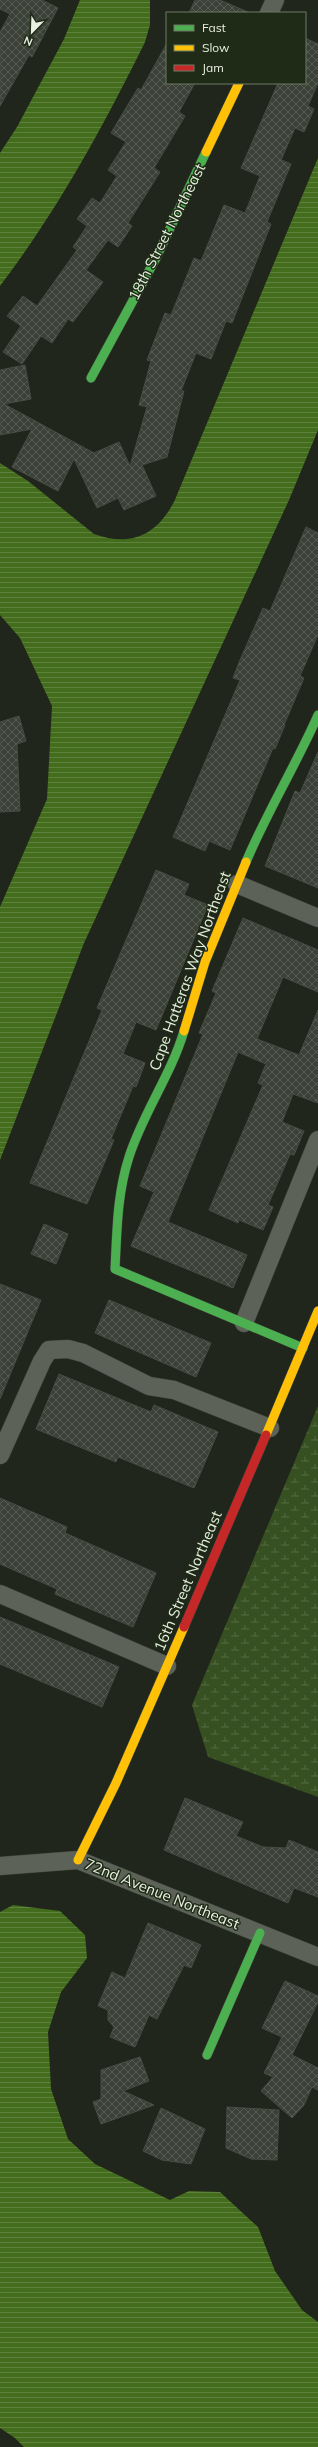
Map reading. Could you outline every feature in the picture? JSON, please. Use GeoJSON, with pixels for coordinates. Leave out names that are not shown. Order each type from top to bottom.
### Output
{"type":"FeatureCollection","features":[{"type":"Feature","properties":{"kind":"street"},"geometry":{"type":"LineString","coordinates":[[269,12],[275,0]]}},
{"type":"Feature","properties":{"kind":"street","name":"18th Street Northeast"},"geometry":{"type":"LineString","coordinates":[[91,378],[156,258],[239,84]]}},
{"type":"Feature","properties":{"kind":"street","name":"Cape Hatteras Way Northeast"},"geometry":{"type":"LineString","coordinates":[[244,1323],[115,1268],[119,1191],[129,1156],[141,1126],[178,1053],[205,962],[264,819],[308,738],[318,714]]}},
{"type":"Feature","properties":{"kind":"street"},"geometry":{"type":"LineString","coordinates":[[237,884],[318,918]]}},
{"type":"Feature","properties":{"kind":"street"},"geometry":{"type":"LineString","coordinates":[[303,1348],[244,1323],[318,1140]]}},
{"type":"Feature","properties":{"kind":"street","name":"16th Street Northeast"},"geometry":{"type":"LineString","coordinates":[[78,1860],[98,1823],[167,1666],[270,1428],[318,1311]]}},
{"type":"Feature","properties":{"kind":"street"},"geometry":{"type":"LineString","coordinates":[[0,1455],[42,1361],[49,1350],[68,1349],[83,1353],[150,1386],[174,1390],[270,1428]]}},
{"type":"Feature","properties":{"kind":"street"},"geometry":{"type":"LineString","coordinates":[[0,1594],[167,1666]]}},
{"type":"Feature","properties":{"kind":"street","name":"72nd Avenue Northeast"},"geometry":{"type":"LineString","coordinates":[[0,1866],[78,1860],[318,1957]]}},
{"type":"Feature","properties":{"kind":"street"},"geometry":{"type":"LineString","coordinates":[[207,2055],[260,1934]]}},
{"type":"Feature","properties":{"kind":"green space"},"geometry":{"type":"Polygon","coordinates":[[[318,1406],[318,1797],[208,1757],[192,1705],[318,1406]]]}},
{"type":"Feature","properties":{"kind":"shaded area"},"geometry":{"type":"Polygon","coordinates":[[[80,0],[150,0],[150,25],[145,42],[96,137],[42,227],[0,286],[0,153],[17,127],[64,39],[80,0]]]}},
{"type":"Feature","properties":{"kind":"shaded area"},"geometry":{"type":"Polygon","coordinates":[[[318,158],[318,430],[289,500],[84,943],[0,1160],[0,907],[47,799],[52,706],[20,638],[0,615],[0,463],[28,481],[94,534],[107,538],[130,539],[141,536],[159,523],[167,514],[174,502],[318,158]]]}},
{"type":"Feature","properties":{"kind":"shaded area"},"geometry":{"type":"Polygon","coordinates":[[[13,1905],[60,1911],[85,1935],[87,1958],[61,1992],[48,2032],[51,2089],[68,2139],[95,2164],[170,2200],[189,2191],[220,2192],[258,2227],[275,2271],[302,2310],[318,2322],[318,2447],[24,2447],[15,2438],[0,2428],[0,1912],[13,1905]]]}},
{"type":"Feature","properties":{"kind":"building"},"geometry":{"type":"Polygon","coordinates":[[[0,0],[42,0],[58,8],[32,57],[29,55],[0,106],[0,32],[10,14],[0,9],[0,0]]]}},
{"type":"Feature","properties":{"kind":"building"},"geometry":{"type":"Polygon","coordinates":[[[195,0],[220,0],[248,12],[189,12],[195,0]]]}},
{"type":"Feature","properties":{"kind":"building"},"geometry":{"type":"Polygon","coordinates":[[[306,38],[318,44],[318,83],[308,106],[314,109],[304,132],[295,128],[281,160],[291,164],[267,222],[271,224],[232,323],[226,321],[211,359],[196,353],[181,391],[184,391],[167,457],[142,465],[156,496],[124,510],[118,498],[97,508],[74,459],[58,491],[12,467],[32,429],[0,435],[0,370],[25,365],[31,399],[4,404],[94,453],[119,442],[130,466],[147,407],[139,405],[151,361],[147,360],[165,313],[171,315],[194,258],[201,261],[224,205],[245,213],[260,176],[241,168],[278,84],[306,84],[306,38]]]}},
{"type":"Feature","properties":{"kind":"building"},"geometry":{"type":"Polygon","coordinates":[[[166,45],[166,84],[194,84],[179,112],[185,116],[154,168],[160,172],[128,223],[132,226],[118,247],[108,240],[86,270],[103,282],[73,322],[68,319],[52,343],[41,336],[22,364],[3,352],[21,326],[7,316],[23,296],[37,306],[77,250],[73,247],[87,226],[77,219],[92,198],[100,203],[117,176],[108,170],[126,142],[111,133],[138,88],[141,90],[166,45]]]}},
{"type":"Feature","properties":{"kind":"building"},"geometry":{"type":"Polygon","coordinates":[[[306,527],[318,533],[318,635],[300,676],[304,678],[285,725],[275,749],[273,748],[230,850],[209,841],[205,851],[173,837],[240,680],[233,678],[240,660],[263,608],[270,611],[306,527]]]}},
{"type":"Feature","properties":{"kind":"building"},"geometry":{"type":"Polygon","coordinates":[[[19,716],[26,741],[17,744],[20,811],[0,812],[0,722],[19,716]]]}},
{"type":"Feature","properties":{"kind":"building"},"geometry":{"type":"Polygon","coordinates":[[[318,752],[318,888],[265,866],[295,791],[300,793],[318,752]]]}},
{"type":"Feature","properties":{"kind":"building"},"geometry":{"type":"Polygon","coordinates":[[[156,870],[189,884],[184,895],[208,905],[156,1030],[136,1022],[123,1054],[145,1063],[136,1087],[133,1086],[111,1139],[114,1140],[87,1204],[30,1183],[102,1010],[97,1008],[156,870]]]}},
{"type":"Feature","properties":{"kind":"building"},"geometry":{"type":"Polygon","coordinates":[[[243,918],[318,950],[318,992],[283,977],[257,1039],[299,1055],[318,1010],[318,1103],[293,1094],[282,1122],[304,1131],[294,1155],[290,1154],[268,1205],[273,1207],[263,1230],[239,1220],[238,1223],[209,1210],[263,1085],[258,1083],[266,1064],[238,1052],[168,1222],[247,1255],[233,1288],[131,1246],[154,1192],[140,1186],[203,1034],[199,1033],[216,993],[212,991],[243,918]]]}},
{"type":"Feature","properties":{"kind":"building"},"geometry":{"type":"Polygon","coordinates":[[[44,1224],[68,1234],[56,1264],[31,1254],[44,1224]]]}},
{"type":"Feature","properties":{"kind":"building"},"geometry":{"type":"Polygon","coordinates":[[[0,1284],[41,1300],[0,1399],[0,1284]]]}},
{"type":"Feature","properties":{"kind":"building"},"geometry":{"type":"Polygon","coordinates":[[[109,1300],[211,1343],[196,1377],[95,1333],[109,1300]]]}},
{"type":"Feature","properties":{"kind":"building"},"geometry":{"type":"Polygon","coordinates":[[[59,1374],[151,1412],[154,1405],[218,1432],[194,1488],[118,1457],[116,1462],[36,1429],[59,1374]]]}},
{"type":"Feature","properties":{"kind":"building"},"geometry":{"type":"Polygon","coordinates":[[[0,1498],[67,1527],[65,1533],[156,1573],[133,1627],[55,1594],[57,1589],[0,1564],[0,1498]]]}},
{"type":"Feature","properties":{"kind":"building"},"geometry":{"type":"Polygon","coordinates":[[[0,1617],[119,1667],[102,1707],[0,1664],[0,1617]]]}},
{"type":"Feature","properties":{"kind":"building"},"geometry":{"type":"Polygon","coordinates":[[[185,1798],[243,1822],[236,1836],[263,1847],[286,1848],[289,1840],[318,1852],[318,1897],[294,1888],[288,1903],[164,1850],[185,1798]]]}},
{"type":"Feature","properties":{"kind":"building"},"geometry":{"type":"Polygon","coordinates":[[[148,1923],[201,1945],[191,1968],[184,1965],[157,2019],[149,2015],[135,2047],[110,2037],[114,2027],[108,2020],[108,2010],[98,2006],[112,1972],[125,1978],[148,1923]]]}},
{"type":"Feature","properties":{"kind":"building"},"geometry":{"type":"Polygon","coordinates":[[[285,1981],[318,1996],[318,2002],[292,2055],[318,2068],[318,2090],[312,2087],[304,2105],[292,2118],[261,2091],[273,2077],[264,2073],[282,2037],[262,2028],[285,1981]]]}},
{"type":"Feature","properties":{"kind":"building"},"geometry":{"type":"Polygon","coordinates":[[[140,2057],[149,2081],[123,2091],[154,2105],[101,2124],[93,2102],[101,2099],[101,2070],[140,2057]]]}},
{"type":"Feature","properties":{"kind":"building"},"geometry":{"type":"Polygon","coordinates":[[[227,2107],[279,2110],[277,2160],[251,2159],[226,2148],[227,2107]]]}},
{"type":"Feature","properties":{"kind":"building"},"geometry":{"type":"Polygon","coordinates":[[[161,2108],[205,2129],[191,2164],[162,2160],[143,2151],[161,2108]]]}},
{"type":"Feature","properties":{"kind":"traffic: fast"},"geometry":{"type":"LineString","coordinates":[[91,378],[156,258],[206,152]]}},
{"type":"Feature","properties":{"kind":"traffic: fast"},"geometry":{"type":"LineString","coordinates":[[246,862],[318,715]]}},
{"type":"Feature","properties":{"kind":"traffic: fast"},"geometry":{"type":"LineString","coordinates":[[184,1031],[172,1063],[142,1125],[129,1157],[120,1199],[115,1269],[303,1348]]}},
{"type":"Feature","properties":{"kind":"traffic: fast"},"geometry":{"type":"LineString","coordinates":[[207,2055],[260,1933]]}},
{"type":"Feature","properties":{"kind":"traffic: slow"},"geometry":{"type":"LineString","coordinates":[[206,152],[239,84]]}},
{"type":"Feature","properties":{"kind":"traffic: slow"},"geometry":{"type":"LineString","coordinates":[[184,1031],[205,962],[246,862]]}},
{"type":"Feature","properties":{"kind":"traffic: slow"},"geometry":{"type":"LineString","coordinates":[[266,1435],[318,1311]]}},
{"type":"Feature","properties":{"kind":"traffic: slow"},"geometry":{"type":"LineString","coordinates":[[78,1860],[116,1783],[184,1627]]}},
{"type":"Feature","properties":{"kind":"traffic: jam"},"geometry":{"type":"LineString","coordinates":[[184,1627],[266,1435]]}}]}
